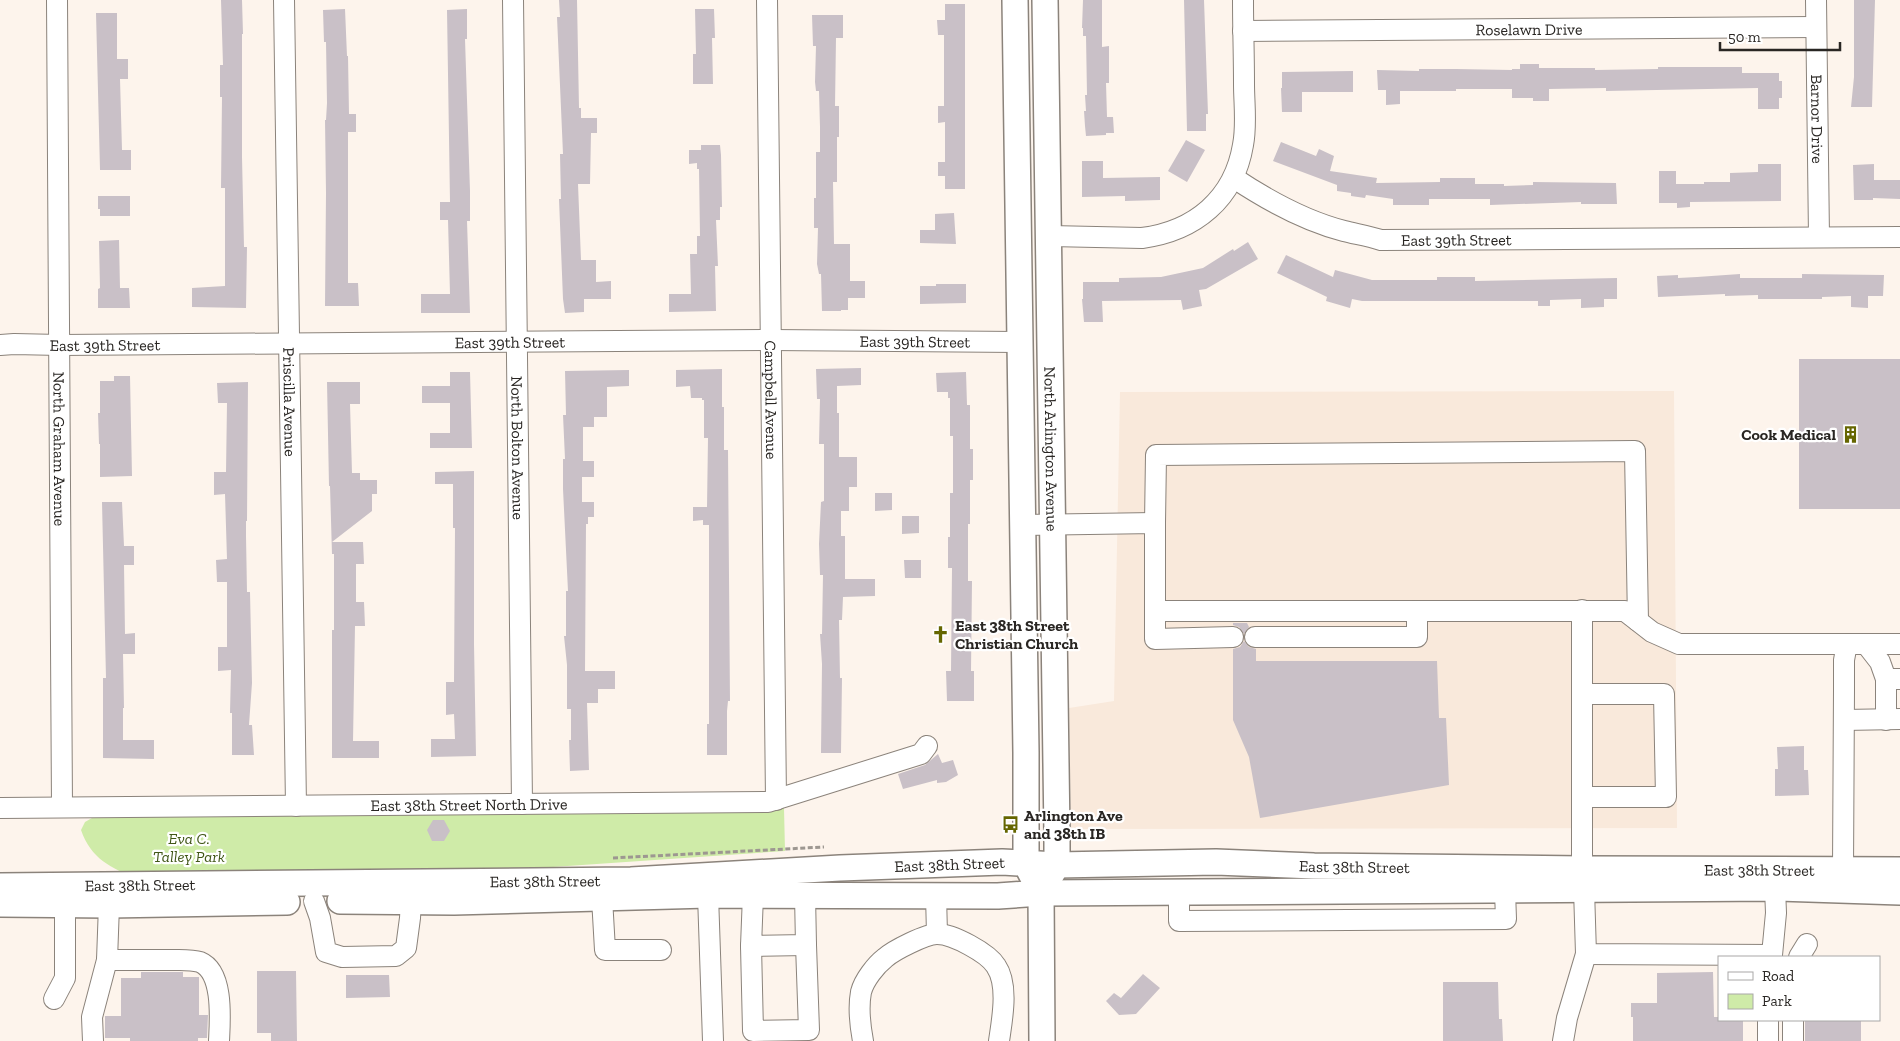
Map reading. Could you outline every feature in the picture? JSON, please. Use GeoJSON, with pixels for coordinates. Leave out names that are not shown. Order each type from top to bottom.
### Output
{"type":"FeatureCollection","features":[{"type":"Feature","properties":{"kind":"main road","name":"North Arlington Avenue"},"geometry":{"type":"LineString","coordinates":[[1015,0],[1026,864],[1040,893],[1042,1041]]}},
{"type":"Feature","properties":{"kind":"main road","name":"North Arlington Avenue"},"geometry":{"type":"LineString","coordinates":[[1045,0],[1050,236],[1049,342],[1057,865]]}},
{"type":"Feature","properties":{"kind":"main road","name":"East 38th Street"},"geometry":{"type":"LineString","coordinates":[[0,886],[631,880],[840,868],[1002,862],[1057,865],[1216,862],[1900,892]]}},
{"type":"Feature","properties":{"kind":"main road"},"geometry":{"type":"LineString","coordinates":[[1040,893],[1057,865]]}},
{"type":"Feature","properties":{"kind":"main road","name":"East 38th Street"},"geometry":{"type":"LineString","coordinates":[[0,904],[110,905],[314,901],[454,902],[708,895],[998,896],[1040,893],[1505,891],[1583,879],[1843,870],[1900,870]]}},
{"type":"Feature","properties":{"kind":"street","name":"North Graham Avenue"},"geometry":{"type":"LineString","coordinates":[[57,0],[62,807]]}},
{"type":"Feature","properties":{"kind":"street","name":"Priscilla Avenue"},"geometry":{"type":"LineString","coordinates":[[284,0],[296,806]]}},
{"type":"Feature","properties":{"kind":"street","name":"North Bolton Avenue"},"geometry":{"type":"LineString","coordinates":[[512,0],[522,804]]}},
{"type":"Feature","properties":{"kind":"street","name":"Campbell Avenue"},"geometry":{"type":"LineString","coordinates":[[767,0],[776,800]]}},
{"type":"Feature","properties":{"kind":"street"},"geometry":{"type":"LineString","coordinates":[[1050,236],[1142,238],[1158,236],[1179,229],[1199,217],[1221,197],[1234,178],[1242,153],[1244,132],[1243,0]]}},
{"type":"Feature","properties":{"kind":"street","name":"Barnor Drive"},"geometry":{"type":"LineString","coordinates":[[1816,0],[1819,237]]}},
{"type":"Feature","properties":{"kind":"street","name":"Roselawn Drive"},"geometry":{"type":"LineString","coordinates":[[1243,31],[1816,27]]}},
{"type":"Feature","properties":{"kind":"street","name":"East 39th Street"},"geometry":{"type":"LineString","coordinates":[[1234,178],[1266,198],[1308,218],[1344,231],[1381,240],[1900,237]]}},
{"type":"Feature","properties":{"kind":"street","name":"East 39th Street"},"geometry":{"type":"LineString","coordinates":[[0,346],[14,344],[517,343],[771,340],[1020,342]]}},
{"type":"Feature","properties":{"kind":"street"},"geometry":{"type":"LineString","coordinates":[[1233,638],[1155,639],[1156,455],[1635,451],[1638,621]]}},
{"type":"Feature","properties":{"kind":"street"},"geometry":{"type":"LineString","coordinates":[[1023,525],[1155,523]]}},
{"type":"Feature","properties":{"kind":"street"},"geometry":{"type":"LineString","coordinates":[[1563,1041],[1567,1018],[1586,954],[1582,797],[1582,610]]}},
{"type":"Feature","properties":{"kind":"street"},"geometry":{"type":"LineString","coordinates":[[1155,611],[1624,611],[1652,632],[1679,644],[1900,644]]}},
{"type":"Feature","properties":{"kind":"street"},"geometry":{"type":"LineString","coordinates":[[1255,637],[1417,638],[1417,611]]}},
{"type":"Feature","properties":{"kind":"street"},"geometry":{"type":"LineString","coordinates":[[1844,720],[1893,720],[1893,679],[1880,662],[1857,644]]}},
{"type":"Feature","properties":{"kind":"street"},"geometry":{"type":"LineString","coordinates":[[1843,870],[1844,660],[1857,644]]}},
{"type":"Feature","properties":{"kind":"street"},"geometry":{"type":"LineString","coordinates":[[1582,694],[1664,694],[1666,797],[1582,797]]}},
{"type":"Feature","properties":{"kind":"street","name":"East 38th Street North Drive"},"geometry":{"type":"LineString","coordinates":[[0,808],[768,802],[921,754],[927,746]]}},
{"type":"Feature","properties":{"kind":"street"},"geometry":{"type":"LineString","coordinates":[[1586,954],[1772,956],[1776,913],[1775,888]]}},
{"type":"Feature","properties":{"kind":"street"},"geometry":{"type":"LineString","coordinates":[[1427,891],[1428,920]]}},
{"type":"Feature","properties":{"kind":"street"},"geometry":{"type":"LineString","coordinates":[[1179,892],[1179,921],[1244,921],[1506,920],[1505,891]]}},
{"type":"Feature","properties":{"kind":"street"},"geometry":{"type":"LineString","coordinates":[[1242,892],[1244,921]]}},
{"type":"Feature","properties":{"kind":"street"},"geometry":{"type":"LineString","coordinates":[[708,895],[713,1041]]}},
{"type":"Feature","properties":{"kind":"street"},"geometry":{"type":"LineString","coordinates":[[753,895],[751,946],[752,1030],[809,1030],[805,895]]}},
{"type":"Feature","properties":{"kind":"street"},"geometry":{"type":"LineString","coordinates":[[936,895],[937,934]]}},
{"type":"Feature","properties":{"kind":"street"},"geometry":{"type":"LineString","coordinates":[[602,898],[605,950],[661,950]]}},
{"type":"Feature","properties":{"kind":"street"},"geometry":{"type":"LineString","coordinates":[[314,901],[320,918],[326,952],[342,957],[396,956],[406,948],[411,901]]}},
{"type":"Feature","properties":{"kind":"street"},"geometry":{"type":"LineString","coordinates":[[54,1000],[65,978],[65,904]]}},
{"type":"Feature","properties":{"kind":"street"},"geometry":{"type":"LineString","coordinates":[[92,1041],[92,1017],[107,960],[110,905]]}},
{"type":"Feature","properties":{"kind":"street"},"geometry":{"type":"LineString","coordinates":[[863,1041],[859,1022],[861,992],[867,979],[885,958],[913,942],[937,934],[979,950],[996,966],[1003,986],[1003,1020],[998,1041]]}},
{"type":"Feature","properties":{"kind":"street"},"geometry":{"type":"LineString","coordinates":[[751,946],[806,945]]}},
{"type":"Feature","properties":{"kind":"street"},"geometry":{"type":"LineString","coordinates":[[107,960],[183,960],[200,962],[211,971],[219,994],[221,1018],[219,1041]]}},
{"type":"Feature","properties":{"kind":"street"},"geometry":{"type":"LineString","coordinates":[[1768,1021],[1768,1041]]}},
{"type":"Feature","properties":{"kind":"street"},"geometry":{"type":"LineString","coordinates":[[1793,1021],[1793,1041]]}},
{"type":"Feature","properties":{"kind":"shaded area"},"geometry":{"type":"Polygon","coordinates":[[[1674,391],[1677,828],[1071,829],[1069,708],[1114,701],[1120,392],[1674,391]]]}},
{"type":"Feature","properties":{"kind":"green space","name":"Eva C. Talley Park"},"geometry":{"type":"Polygon","coordinates":[[[784,808],[785,851],[553,867],[418,873],[138,879],[119,871],[96,855],[85,840],[81,830],[85,822],[92,818],[127,816],[784,808]]]}},
{"type":"Feature","properties":{"kind":"building"},"geometry":{"type":"Polygon","coordinates":[[[221,0],[242,0],[242,157],[244,247],[247,247],[246,308],[192,307],[192,288],[225,286],[225,188],[221,188],[222,97],[220,97],[220,65],[223,65],[221,0]]]}},
{"type":"Feature","properties":{"kind":"building"},"geometry":{"type":"Polygon","coordinates":[[[559,0],[577,0],[579,108],[581,108],[581,118],[597,118],[597,133],[591,133],[590,184],[578,184],[581,260],[596,260],[596,282],[611,281],[611,299],[584,299],[584,312],[565,313],[559,199],[561,199],[560,154],[563,154],[557,17],[560,17],[559,0]]]}},
{"type":"Feature","properties":{"kind":"building"},"geometry":{"type":"Polygon","coordinates":[[[1083,0],[1102,0],[1102,47],[1109,46],[1109,83],[1106,83],[1107,117],[1113,117],[1114,133],[1106,133],[1106,135],[1086,136],[1084,111],[1086,111],[1085,95],[1087,95],[1086,36],[1083,36],[1082,28],[1083,0]]]}},
{"type":"Feature","properties":{"kind":"building"},"geometry":{"type":"Polygon","coordinates":[[[1184,0],[1204,0],[1208,114],[1206,114],[1206,131],[1187,131],[1184,0]]]}},
{"type":"Feature","properties":{"kind":"building"},"geometry":{"type":"Polygon","coordinates":[[[1854,0],[1875,0],[1872,107],[1851,107],[1854,77],[1854,0]]]}},
{"type":"Feature","properties":{"kind":"building"},"geometry":{"type":"Polygon","coordinates":[[[945,4],[965,4],[965,189],[945,189],[945,176],[938,176],[938,162],[945,162],[945,122],[938,123],[938,106],[944,106],[944,35],[938,35],[937,20],[945,20],[945,4]]]}},
{"type":"Feature","properties":{"kind":"building"},"geometry":{"type":"Polygon","coordinates":[[[345,9],[349,114],[356,114],[356,132],[348,132],[348,283],[358,283],[359,306],[325,306],[325,120],[327,103],[326,42],[324,42],[323,10],[345,9]]]}},
{"type":"Feature","properties":{"kind":"building"},"geometry":{"type":"Polygon","coordinates":[[[467,9],[467,39],[465,39],[470,191],[470,221],[467,221],[470,313],[421,313],[421,294],[450,294],[448,220],[440,220],[440,202],[450,202],[447,10],[467,9]]]}},
{"type":"Feature","properties":{"kind":"building"},"geometry":{"type":"Polygon","coordinates":[[[695,9],[714,9],[715,38],[712,38],[713,84],[693,84],[693,54],[696,54],[695,9]]]}},
{"type":"Feature","properties":{"kind":"building"},"geometry":{"type":"Polygon","coordinates":[[[96,13],[117,13],[117,59],[128,59],[128,79],[120,79],[122,150],[131,150],[131,170],[100,170],[96,13]]]}},
{"type":"Feature","properties":{"kind":"building"},"geometry":{"type":"Polygon","coordinates":[[[812,15],[843,15],[843,38],[836,38],[835,106],[839,106],[839,137],[837,137],[837,182],[833,182],[834,244],[850,244],[850,281],[865,281],[865,298],[848,298],[848,310],[841,311],[822,311],[821,274],[819,274],[817,264],[818,228],[814,228],[814,198],[816,198],[816,152],[820,152],[820,127],[819,91],[816,91],[815,82],[816,46],[813,46],[812,15]]]}},
{"type":"Feature","properties":{"kind":"building"},"geometry":{"type":"Polygon","coordinates":[[[1520,64],[1539,64],[1539,68],[1595,68],[1595,70],[1658,69],[1658,67],[1742,67],[1742,73],[1779,73],[1779,81],[1782,81],[1782,98],[1779,98],[1779,109],[1758,109],[1758,88],[1606,91],[1606,88],[1549,89],[1549,101],[1533,101],[1533,98],[1512,98],[1512,89],[1456,89],[1456,91],[1400,91],[1400,104],[1386,105],[1386,90],[1378,90],[1377,70],[1512,70],[1520,69],[1520,64]]]}},
{"type":"Feature","properties":{"kind":"building"},"geometry":{"type":"Polygon","coordinates":[[[1353,71],[1353,92],[1302,92],[1302,112],[1282,112],[1282,72],[1353,71]]]}},
{"type":"Feature","properties":{"kind":"building"},"geometry":{"type":"Polygon","coordinates":[[[1186,140],[1205,150],[1187,182],[1168,171],[1186,140]]]}},
{"type":"Feature","properties":{"kind":"building"},"geometry":{"type":"Polygon","coordinates":[[[1281,142],[1316,156],[1319,149],[1334,156],[1330,171],[1377,178],[1376,183],[1440,182],[1440,178],[1475,178],[1475,184],[1504,184],[1504,186],[1533,185],[1533,182],[1616,183],[1617,204],[1581,204],[1581,202],[1490,205],[1490,199],[1429,199],[1429,205],[1393,205],[1393,199],[1366,195],[1365,198],[1351,196],[1351,193],[1337,191],[1337,185],[1273,161],[1281,142]]]}},
{"type":"Feature","properties":{"kind":"building"},"geometry":{"type":"Polygon","coordinates":[[[701,145],[720,145],[721,155],[722,207],[720,207],[720,220],[716,220],[718,266],[715,266],[716,311],[669,312],[669,294],[691,294],[690,254],[697,254],[697,236],[700,236],[699,169],[697,169],[697,163],[689,164],[689,150],[701,150],[701,145]]]}},
{"type":"Feature","properties":{"kind":"building"},"geometry":{"type":"Polygon","coordinates":[[[1082,161],[1103,161],[1103,178],[1160,177],[1160,200],[1125,201],[1125,196],[1082,197],[1082,161]]]}},
{"type":"Feature","properties":{"kind":"building"},"geometry":{"type":"Polygon","coordinates":[[[1758,164],[1781,164],[1781,201],[1690,202],[1690,207],[1677,208],[1677,203],[1659,203],[1659,171],[1676,171],[1676,184],[1704,184],[1704,182],[1730,182],[1730,173],[1758,172],[1758,164]]]}},
{"type":"Feature","properties":{"kind":"building"},"geometry":{"type":"Polygon","coordinates":[[[1874,164],[1874,180],[1900,180],[1900,199],[1873,198],[1873,200],[1854,200],[1853,165],[1874,164]]]}},
{"type":"Feature","properties":{"kind":"building"},"geometry":{"type":"Polygon","coordinates":[[[98,196],[130,196],[130,216],[100,216],[98,196]]]}},
{"type":"Feature","properties":{"kind":"building"},"geometry":{"type":"Polygon","coordinates":[[[954,213],[956,244],[920,243],[920,230],[935,230],[935,214],[954,213]]]}},
{"type":"Feature","properties":{"kind":"building"},"geometry":{"type":"Polygon","coordinates":[[[119,240],[120,288],[129,288],[130,308],[98,308],[98,289],[100,288],[99,241],[119,240]]]}},
{"type":"Feature","properties":{"kind":"building"},"geometry":{"type":"Polygon","coordinates":[[[1248,242],[1258,259],[1206,289],[1199,290],[1202,306],[1183,310],[1181,300],[1102,301],[1103,322],[1084,322],[1083,282],[1119,282],[1119,278],[1161,277],[1203,268],[1248,242]]]}},
{"type":"Feature","properties":{"kind":"building"},"geometry":{"type":"Polygon","coordinates":[[[1286,255],[1333,277],[1335,270],[1372,280],[1437,280],[1437,277],[1475,277],[1475,281],[1617,278],[1617,299],[1604,299],[1604,307],[1581,308],[1581,299],[1550,300],[1550,306],[1538,306],[1538,301],[1362,301],[1352,299],[1350,308],[1326,301],[1327,297],[1277,273],[1286,255]]]}},
{"type":"Feature","properties":{"kind":"building"},"geometry":{"type":"Polygon","coordinates":[[[1740,274],[1740,278],[1802,278],[1802,274],[1884,275],[1883,296],[1868,296],[1868,308],[1851,307],[1851,296],[1822,297],[1822,299],[1758,299],[1758,295],[1725,296],[1725,294],[1658,297],[1657,276],[1678,275],[1678,278],[1740,274]]]}},
{"type":"Feature","properties":{"kind":"building"},"geometry":{"type":"Polygon","coordinates":[[[936,284],[966,284],[966,303],[920,304],[920,286],[936,286],[936,284]]]}},
{"type":"Feature","properties":{"kind":"building","name":"Cook Medical"},"geometry":{"type":"Polygon","coordinates":[[[1799,359],[1900,359],[1900,509],[1799,509],[1799,359]]]}},
{"type":"Feature","properties":{"kind":"building"},"geometry":{"type":"Polygon","coordinates":[[[861,368],[861,385],[837,386],[839,457],[857,457],[857,487],[849,487],[849,511],[841,511],[841,536],[845,536],[845,579],[875,579],[875,596],[843,597],[842,620],[839,620],[840,678],[842,678],[841,753],[821,753],[822,664],[820,634],[822,634],[823,575],[820,575],[819,544],[821,502],[824,501],[824,444],[819,444],[820,399],[817,399],[816,369],[861,368]]]}},
{"type":"Feature","properties":{"kind":"building"},"geometry":{"type":"Polygon","coordinates":[[[722,369],[724,450],[728,450],[730,701],[728,701],[727,711],[727,755],[707,755],[707,724],[709,724],[709,525],[703,525],[703,520],[693,521],[693,507],[707,507],[708,438],[704,438],[704,400],[702,398],[691,398],[690,386],[676,387],[676,370],[722,369]]]}},
{"type":"Feature","properties":{"kind":"building"},"geometry":{"type":"Polygon","coordinates":[[[629,370],[629,386],[607,387],[607,417],[594,417],[594,427],[583,427],[583,461],[594,461],[594,477],[582,477],[582,502],[594,502],[594,517],[588,517],[588,524],[586,524],[585,671],[615,671],[615,689],[598,689],[598,703],[587,703],[589,770],[570,771],[571,709],[567,709],[567,665],[564,636],[566,636],[566,591],[568,591],[563,489],[563,459],[565,459],[563,415],[566,415],[565,371],[629,370]]]}},
{"type":"Feature","properties":{"kind":"building"},"geometry":{"type":"Polygon","coordinates":[[[450,372],[470,372],[472,448],[430,448],[430,433],[450,433],[450,403],[422,403],[422,386],[450,386],[450,372]]]}},
{"type":"Feature","properties":{"kind":"building"},"geometry":{"type":"Polygon","coordinates":[[[966,372],[967,405],[970,405],[970,449],[973,449],[973,480],[970,480],[970,524],[968,524],[968,581],[972,581],[971,671],[974,671],[974,701],[947,701],[946,671],[951,671],[952,568],[948,568],[948,537],[950,537],[950,493],[953,493],[953,436],[950,436],[950,398],[948,398],[948,392],[937,392],[936,373],[966,372]]]}},
{"type":"Feature","properties":{"kind":"building"},"geometry":{"type":"Polygon","coordinates":[[[114,376],[130,376],[132,476],[100,477],[98,413],[100,413],[100,381],[114,381],[114,376]]]}},
{"type":"Feature","properties":{"kind":"building"},"geometry":{"type":"Polygon","coordinates":[[[248,382],[246,536],[247,592],[250,592],[252,683],[249,725],[252,725],[254,755],[232,755],[232,713],[230,713],[231,670],[218,671],[218,647],[227,647],[227,582],[217,582],[216,560],[227,559],[225,494],[214,495],[214,472],[226,472],[227,403],[218,403],[217,383],[248,382]]]}},
{"type":"Feature","properties":{"kind":"building"},"geometry":{"type":"Polygon","coordinates":[[[327,382],[360,382],[360,404],[350,404],[352,473],[360,473],[360,480],[377,480],[377,494],[372,494],[372,511],[332,542],[363,542],[364,564],[356,564],[356,602],[364,602],[365,626],[355,626],[353,741],[379,741],[379,758],[332,758],[334,554],[332,554],[329,486],[327,382]]]}},
{"type":"Feature","properties":{"kind":"building"},"geometry":{"type":"Polygon","coordinates":[[[474,471],[476,756],[431,757],[431,739],[455,739],[454,714],[446,715],[446,682],[454,682],[455,528],[453,528],[453,484],[435,484],[435,472],[474,471]]]}},
{"type":"Feature","properties":{"kind":"building"},"geometry":{"type":"Polygon","coordinates":[[[875,493],[892,493],[892,510],[875,511],[875,493]]]}},
{"type":"Feature","properties":{"kind":"building"},"geometry":{"type":"Polygon","coordinates":[[[102,502],[122,502],[124,546],[134,546],[134,565],[124,565],[125,634],[135,633],[135,654],[123,654],[123,740],[154,740],[154,759],[103,758],[103,678],[106,678],[102,502]]]}},
{"type":"Feature","properties":{"kind":"building"},"geometry":{"type":"Polygon","coordinates":[[[902,516],[919,516],[919,533],[902,534],[902,516]]]}},
{"type":"Feature","properties":{"kind":"building"},"geometry":{"type":"Polygon","coordinates":[[[904,560],[921,560],[921,578],[905,578],[904,560]]]}},
{"type":"Feature","properties":{"kind":"building"},"geometry":{"type":"Polygon","coordinates":[[[1233,623],[1247,623],[1249,627],[1244,634],[1233,623]]]}},
{"type":"Feature","properties":{"kind":"building"},"geometry":{"type":"Polygon","coordinates":[[[1244,641],[1249,647],[1256,649],[1256,661],[1437,661],[1439,718],[1446,718],[1449,785],[1260,818],[1249,757],[1233,720],[1233,649],[1240,647],[1244,641]]]}},
{"type":"Feature","properties":{"kind":"building"},"geometry":{"type":"Polygon","coordinates":[[[1804,746],[1804,770],[1808,770],[1809,795],[1775,796],[1775,769],[1778,769],[1777,747],[1804,746]]]}},
{"type":"Feature","properties":{"kind":"building"},"geometry":{"type":"Polygon","coordinates":[[[938,754],[942,763],[953,760],[958,775],[946,782],[937,783],[937,780],[903,789],[898,774],[925,765],[938,754]]]}},
{"type":"Feature","properties":{"kind":"building"},"geometry":{"type":"Polygon","coordinates":[[[433,820],[444,820],[450,831],[444,841],[432,841],[427,830],[433,820]]]}},
{"type":"Feature","properties":{"kind":"building"},"geometry":{"type":"Polygon","coordinates":[[[257,971],[296,971],[297,1041],[271,1041],[271,1033],[257,1033],[257,971]]]}},
{"type":"Feature","properties":{"kind":"building"},"geometry":{"type":"Polygon","coordinates":[[[141,972],[183,972],[183,977],[199,977],[199,1015],[208,1015],[207,1038],[198,1038],[198,1041],[130,1041],[130,1038],[105,1038],[105,1016],[121,1016],[121,978],[141,978],[141,972]]]}},
{"type":"Feature","properties":{"kind":"building"},"geometry":{"type":"Polygon","coordinates":[[[1713,972],[1714,1017],[1718,1017],[1718,1021],[1743,1021],[1743,1041],[1633,1041],[1631,1003],[1657,1003],[1657,973],[1713,972]]]}},
{"type":"Feature","properties":{"kind":"building"},"geometry":{"type":"Polygon","coordinates":[[[1143,974],[1160,988],[1136,1014],[1119,1015],[1106,1001],[1114,993],[1121,998],[1143,974]]]}},
{"type":"Feature","properties":{"kind":"building"},"geometry":{"type":"Polygon","coordinates":[[[346,975],[389,975],[390,997],[346,998],[346,975]]]}},
{"type":"Feature","properties":{"kind":"building"},"geometry":{"type":"Polygon","coordinates":[[[1443,982],[1498,982],[1499,1019],[1502,1019],[1503,1041],[1443,1041],[1443,982]]]}},
{"type":"Feature","properties":{"kind":"building"},"geometry":{"type":"Polygon","coordinates":[[[1805,1021],[1861,1021],[1861,1041],[1805,1041],[1805,1021]]]}},
{"type":"Feature","properties":{"kind":"place","name":"Cook Medical"},"geometry":{"type":"Point","coordinates":[1850,434]}},
{"type":"Feature","properties":{"kind":"place","name":"East 38th Street Christian Church"},"geometry":{"type":"Point","coordinates":[941,634]}},
{"type":"Feature","properties":{"kind":"place","name":"Arlington Ave and 38th IB"},"geometry":{"type":"Point","coordinates":[1010,824]}}]}
